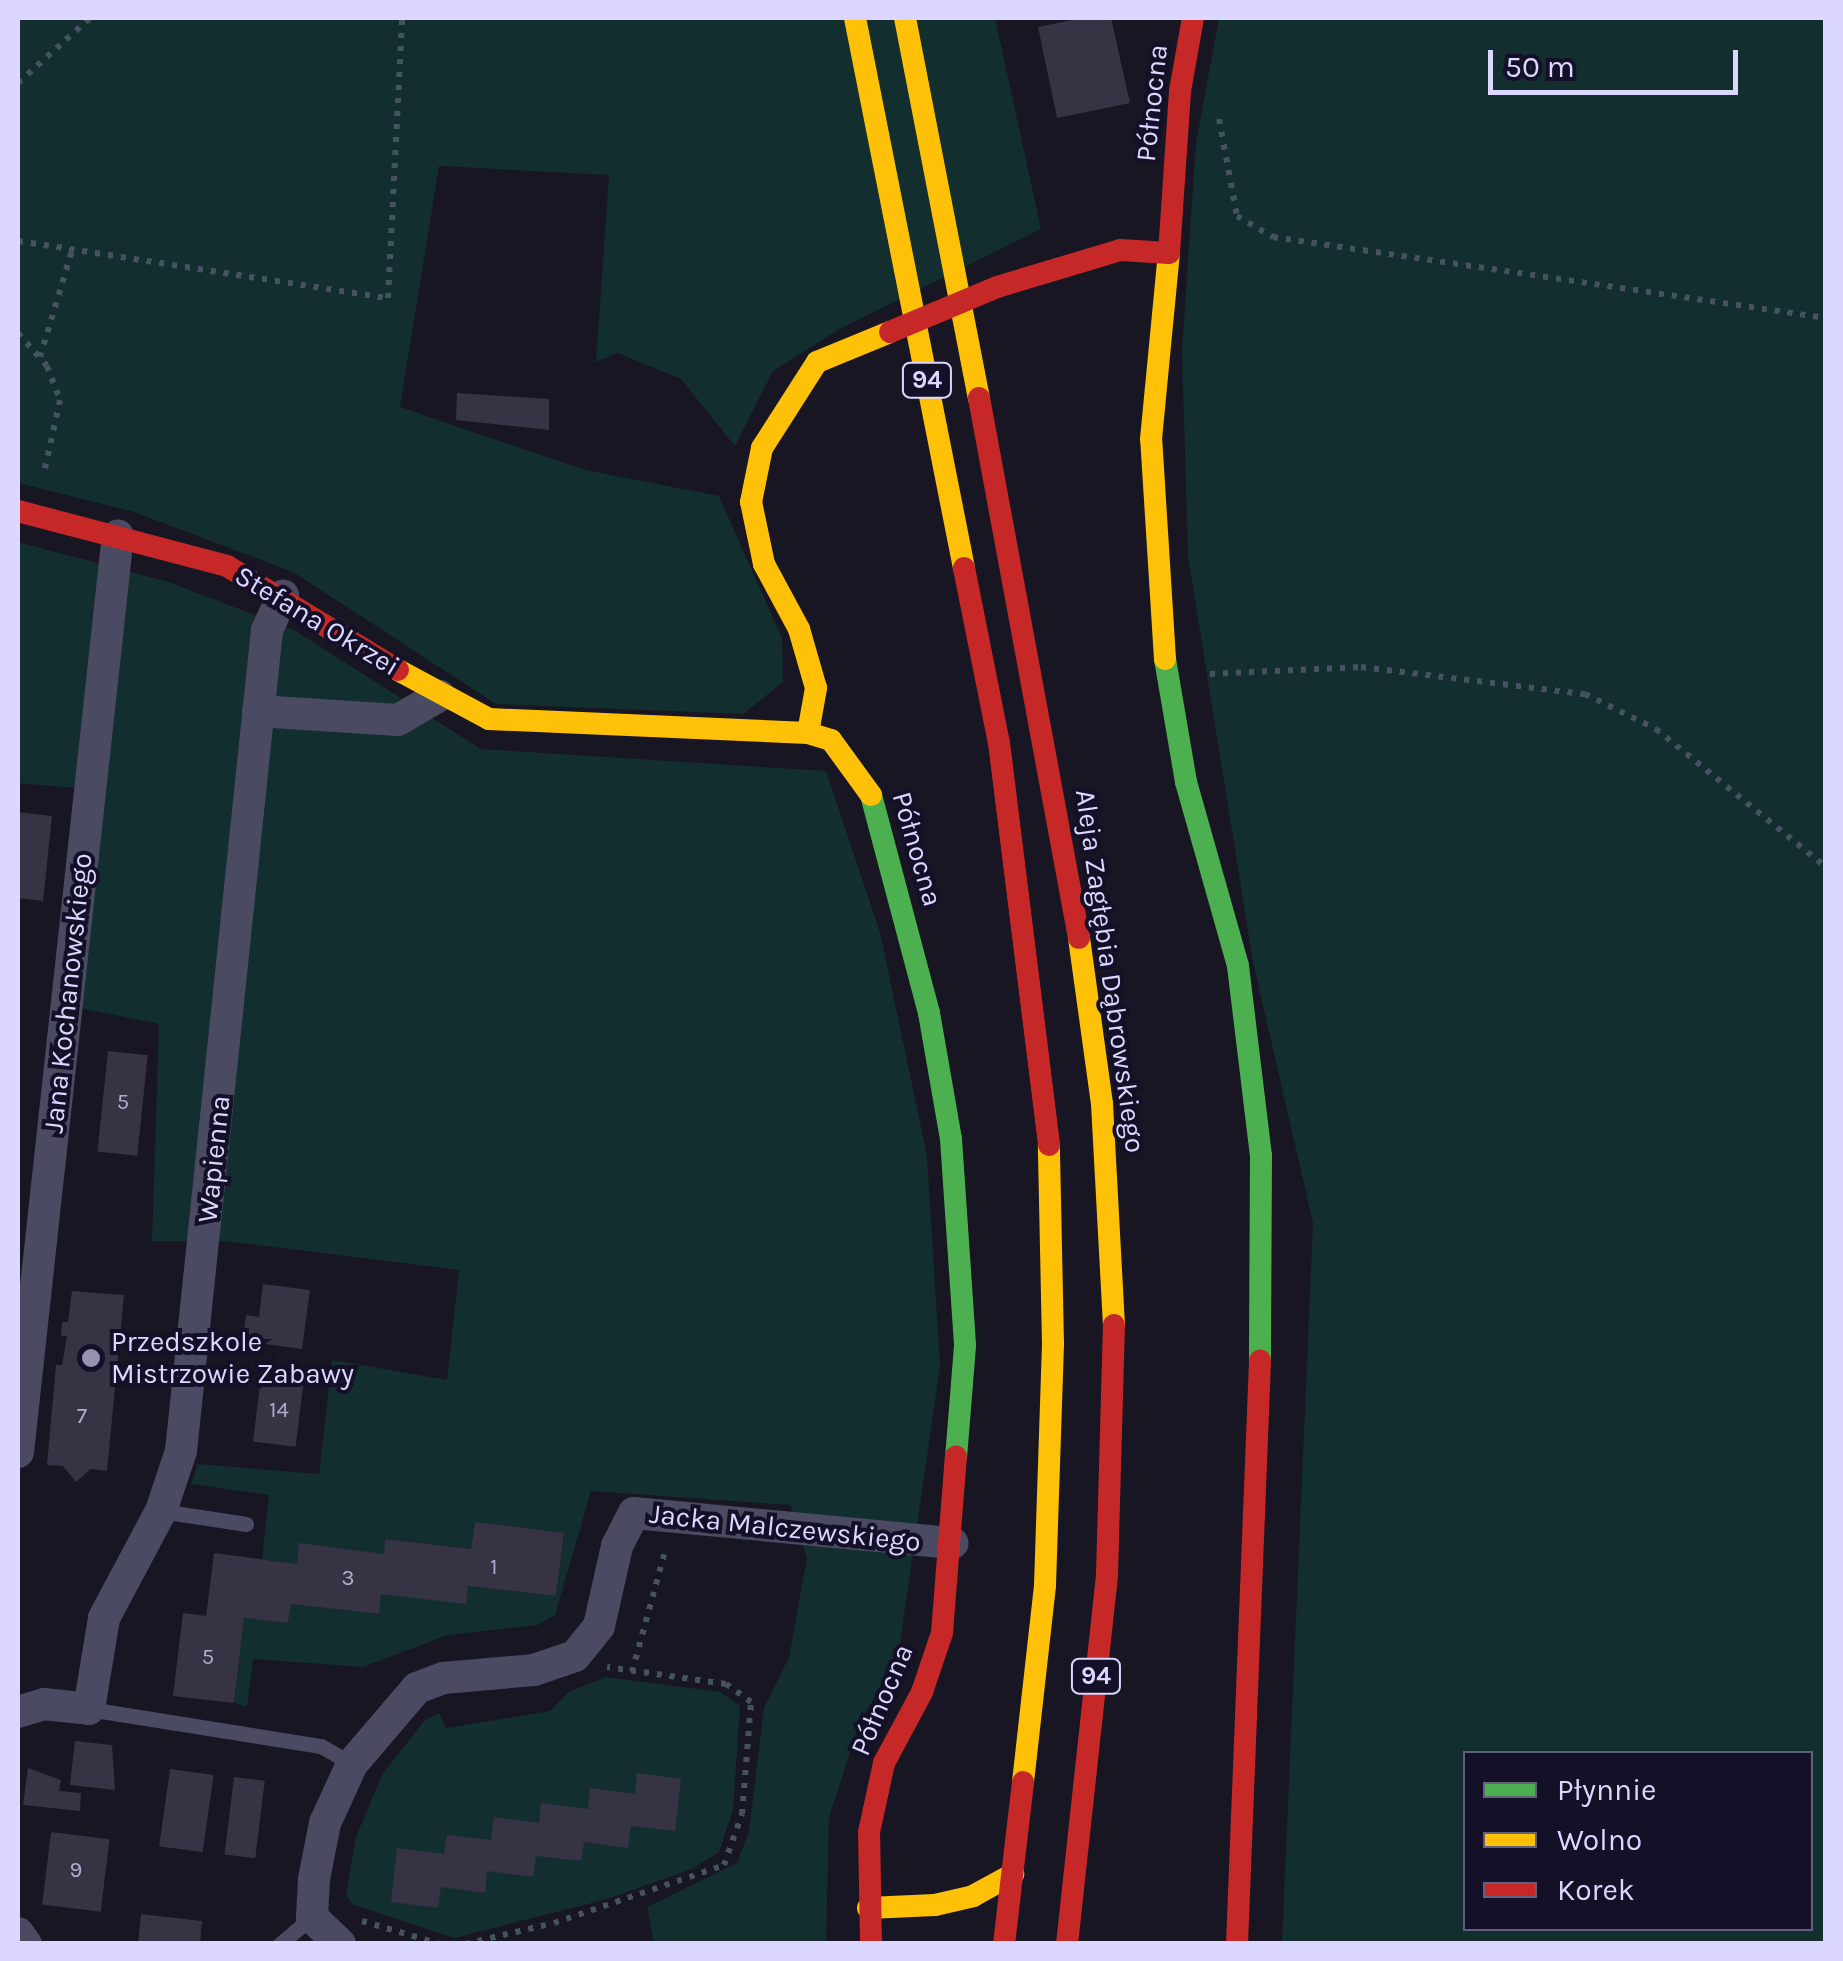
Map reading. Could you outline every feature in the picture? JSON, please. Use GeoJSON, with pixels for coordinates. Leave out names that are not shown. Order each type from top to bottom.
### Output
{"type":"FeatureCollection","features":[{"type":"Feature","properties":{"kind":"main road","name":"94"},"geometry":{"type":"LineString","coordinates":[[855,18],[999,743],[1038,1023],[1053,1218],[1045,1585],[1004,1944]]}},
{"type":"Feature","properties":{"kind":"main road","name":"Aleja Zagłębia Dąbrowskiego"},"geometry":{"type":"LineString","coordinates":[[905,18],[1045,736],[1102,1104],[1114,1281],[1107,1574],[1067,1944]]}},
{"type":"Feature","properties":{"kind":"main road","name":"Północna"},"geometry":{"type":"LineString","coordinates":[[1193,18],[1180,91],[1151,440],[1159,625],[1186,782],[1238,966],[1262,1156],[1264,1253],[1237,1944]]}},
{"type":"Feature","properties":{"kind":"main road"},"geometry":{"type":"LineString","coordinates":[[808,733],[816,688],[799,629],[764,564],[751,502],[762,448],[782,407],[817,362],[997,287],[1120,250],[1168,253]]}},
{"type":"Feature","properties":{"kind":"main road","name":"Stefana Okrzei"},"geometry":{"type":"LineString","coordinates":[[18,512],[208,558],[283,594],[438,696],[489,719],[808,733]]}},
{"type":"Feature","properties":{"kind":"main road","name":"Północna"},"geometry":{"type":"LineString","coordinates":[[808,733],[831,740],[866,782],[885,833],[930,1013],[962,1253],[964,1365],[954,1543],[942,1632],[922,1692],[884,1763],[869,1832],[871,1944]]}},
{"type":"Feature","properties":{"kind":"main road"},"geometry":{"type":"LineString","coordinates":[[868,1908],[936,1906],[973,1896],[1013,1874]]}},
{"type":"Feature","properties":{"kind":"street","name":"Jana Kochanowskiego"},"geometry":{"type":"LineString","coordinates":[[18,1452],[118,535]]}},
{"type":"Feature","properties":{"kind":"street","name":"Wapienna"},"geometry":{"type":"LineString","coordinates":[[89,1708],[104,1618],[161,1511],[192,1386],[258,711],[268,630],[283,594]]}},
{"type":"Feature","properties":{"kind":"street","name":"Stefana Okrzei"},"geometry":{"type":"LineString","coordinates":[[258,711],[398,720],[438,696]]}},
{"type":"Feature","properties":{"kind":"street","name":"Jacka Malczewskiego"},"geometry":{"type":"LineString","coordinates":[[312,1917],[326,1823],[352,1764],[417,1688],[443,1678],[534,1670],[575,1656],[599,1626],[618,1546],[634,1513],[954,1543]]}},
{"type":"Feature","properties":{"kind":"street"},"geometry":{"type":"LineString","coordinates":[[18,1712],[44,1704],[89,1708]]}},
{"type":"Feature","properties":{"kind":"street"},"geometry":{"type":"LineString","coordinates":[[312,1917],[345,1931]]}},
{"type":"Feature","properties":{"kind":"street"},"geometry":{"type":"LineString","coordinates":[[18,1933],[26,1944]]}},
{"type":"Feature","properties":{"kind":"lane"},"geometry":{"type":"LineString","coordinates":[[161,1511],[246,1524]]}},
{"type":"Feature","properties":{"kind":"lane"},"geometry":{"type":"LineString","coordinates":[[89,1708],[321,1746],[352,1764]]}},
{"type":"Feature","properties":{"kind":"lane"},"geometry":{"type":"LineString","coordinates":[[280,1944],[312,1917]]}},
{"type":"Feature","properties":{"kind":"path"},"geometry":{"type":"LineString","coordinates":[[18,83],[90,18]]}},
{"type":"Feature","properties":{"kind":"path"},"geometry":{"type":"LineString","coordinates":[[18,241],[388,298],[402,18]]}},
{"type":"Feature","properties":{"kind":"path"},"geometry":{"type":"LineString","coordinates":[[1180,91],[1218,110],[1238,216],[1273,237],[1826,318]]}},
{"type":"Feature","properties":{"kind":"path"},"geometry":{"type":"LineString","coordinates":[[40,358],[72,250]]}},
{"type":"Feature","properties":{"kind":"path"},"geometry":{"type":"LineString","coordinates":[[18,333],[40,358],[60,400],[46,468]]}},
{"type":"Feature","properties":{"kind":"path"},"geometry":{"type":"LineString","coordinates":[[1210,674],[1361,666],[1586,694],[1656,729],[1826,868]]}},
{"type":"Feature","properties":{"kind":"path"},"geometry":{"type":"LineString","coordinates":[[632,1672],[670,1532]]}},
{"type":"Feature","properties":{"kind":"path"},"geometry":{"type":"LineString","coordinates":[[465,1944],[554,1923],[724,1864],[742,1814],[751,1702],[726,1684],[597,1665]]}},
{"type":"Feature","properties":{"kind":"path"},"geometry":{"type":"LineString","coordinates":[[345,1931],[440,1944]]}},
{"type":"Feature","properties":{"kind":"green space"},"geometry":{"type":"Polygon","coordinates":[[[18,18],[995,18],[1041,229],[838,330],[773,371],[735,446],[681,379],[618,353],[596,362],[609,175],[439,166],[400,407],[585,470],[719,496],[782,638],[783,682],[743,714],[496,704],[293,572],[134,512],[18,483],[18,18]]]}},
{"type":"Feature","properties":{"kind":"green space"},"geometry":{"type":"Polygon","coordinates":[[[1219,18],[1825,18],[1825,1943],[1282,1943],[1313,1223],[1253,962],[1188,556],[1182,351],[1196,143],[1219,18]]]}},
{"type":"Feature","properties":{"kind":"green space"},"geometry":{"type":"Polygon","coordinates":[[[18,542],[169,582],[294,630],[481,749],[826,771],[880,932],[927,1156],[940,1366],[899,1650],[858,1728],[829,1817],[826,1943],[654,1943],[647,1907],[737,1863],[749,1831],[764,1708],[789,1657],[807,1558],[790,1505],[591,1491],[555,1615],[538,1625],[448,1635],[363,1667],[253,1659],[247,1707],[234,1703],[244,1618],[288,1623],[291,1604],[378,1614],[381,1594],[468,1586],[556,1596],[564,1534],[475,1523],[471,1549],[386,1539],[384,1554],[300,1544],[297,1564],[262,1559],[269,1495],[191,1484],[198,1464],[319,1474],[332,1360],[447,1380],[459,1270],[225,1241],[152,1241],[159,1024],[60,1004],[77,788],[18,783],[18,542]]]}},
{"type":"Feature","properties":{"kind":"green space"},"geometry":{"type":"Polygon","coordinates":[[[605,1677],[720,1692],[740,1706],[733,1810],[719,1852],[692,1869],[607,1899],[454,1938],[352,1904],[346,1894],[356,1837],[382,1775],[424,1721],[439,1713],[446,1728],[550,1711],[569,1692],[605,1677]]]}},
{"type":"Feature","properties":{"kind":"building"},"geometry":{"type":"Polygon","coordinates":[[[1082,18],[1111,18],[1130,103],[1057,118],[1038,27],[1082,18]]]}},
{"type":"Feature","properties":{"kind":"building"},"geometry":{"type":"Polygon","coordinates":[[[457,393],[549,399],[549,430],[456,420],[457,393]]]}},
{"type":"Feature","properties":{"kind":"building"},"geometry":{"type":"Polygon","coordinates":[[[18,812],[52,816],[43,901],[18,898],[18,812]]]}},
{"type":"Feature","properties":{"kind":"building"},"geometry":{"type":"Polygon","coordinates":[[[108,1051],[148,1055],[137,1156],[97,1151],[108,1051]]]}},
{"type":"Feature","properties":{"kind":"building"},"geometry":{"type":"Polygon","coordinates":[[[263,1284],[310,1290],[302,1349],[243,1341],[246,1315],[259,1317],[263,1284]]]}},
{"type":"Feature","properties":{"kind":"building"},"geometry":{"type":"Polygon","coordinates":[[[72,1291],[124,1295],[107,1471],[91,1469],[76,1482],[63,1466],[47,1465],[56,1365],[62,1365],[67,1336],[61,1336],[62,1322],[68,1322],[72,1291]]]}},
{"type":"Feature","properties":{"kind":"building"},"geometry":{"type":"Polygon","coordinates":[[[261,1376],[304,1381],[296,1447],[253,1442],[261,1376]]]}},
{"type":"Feature","properties":{"kind":"building"},"geometry":{"type":"Polygon","coordinates":[[[475,1522],[564,1533],[556,1596],[468,1586],[466,1604],[381,1594],[379,1614],[291,1604],[288,1623],[244,1618],[234,1703],[173,1696],[183,1613],[206,1616],[214,1553],[297,1564],[299,1543],[384,1554],[385,1539],[471,1549],[475,1522]]]}},
{"type":"Feature","properties":{"kind":"building"},"geometry":{"type":"Polygon","coordinates":[[[75,1741],[112,1745],[115,1790],[70,1785],[75,1741]]]}},
{"type":"Feature","properties":{"kind":"building"},"geometry":{"type":"Polygon","coordinates":[[[28,1768],[61,1780],[59,1791],[81,1793],[80,1811],[23,1805],[28,1768]]]}},
{"type":"Feature","properties":{"kind":"building"},"geometry":{"type":"Polygon","coordinates":[[[170,1769],[214,1775],[203,1852],[159,1846],[170,1769]]]}},
{"type":"Feature","properties":{"kind":"building"},"geometry":{"type":"Polygon","coordinates":[[[637,1773],[681,1779],[675,1831],[631,1826],[628,1848],[584,1842],[581,1861],[536,1856],[533,1877],[487,1871],[485,1893],[441,1887],[438,1908],[391,1902],[397,1848],[444,1854],[447,1835],[491,1840],[494,1817],[539,1823],[541,1803],[588,1809],[590,1788],[635,1794],[637,1773]]]}},
{"type":"Feature","properties":{"kind":"building"},"geometry":{"type":"Polygon","coordinates":[[[234,1777],[265,1781],[255,1858],[224,1854],[234,1777]]]}},
{"type":"Feature","properties":{"kind":"building"},"geometry":{"type":"Polygon","coordinates":[[[51,1832],[110,1839],[101,1912],[42,1904],[51,1832]]]}},
{"type":"Feature","properties":{"kind":"building"},"geometry":{"type":"Polygon","coordinates":[[[141,1914],[202,1921],[200,1944],[138,1944],[141,1914]]]}},
{"type":"Feature","properties":{"kind":"traffic: fast"},"geometry":{"type":"LineString","coordinates":[[1165,659],[1186,782],[1238,966],[1261,1155],[1260,1360]]}},
{"type":"Feature","properties":{"kind":"traffic: fast"},"geometry":{"type":"LineString","coordinates":[[871,795],[929,1013],[951,1139],[965,1346],[956,1457]]}},
{"type":"Feature","properties":{"kind":"traffic: slow"},"geometry":{"type":"LineString","coordinates":[[855,18],[964,568]]}},
{"type":"Feature","properties":{"kind":"traffic: slow"},"geometry":{"type":"LineString","coordinates":[[905,18],[979,398]]}},
{"type":"Feature","properties":{"kind":"traffic: slow"},"geometry":{"type":"LineString","coordinates":[[1165,659],[1151,439],[1169,253]]}},
{"type":"Feature","properties":{"kind":"traffic: slow"},"geometry":{"type":"LineString","coordinates":[[808,733],[816,688],[799,629],[764,564],[751,502],[762,448],[817,362],[890,332]]}},
{"type":"Feature","properties":{"kind":"traffic: slow"},"geometry":{"type":"LineString","coordinates":[[398,670],[489,719],[808,733],[831,740],[871,795]]}},
{"type":"Feature","properties":{"kind":"traffic: slow"},"geometry":{"type":"LineString","coordinates":[[1079,938],[1102,1104],[1114,1325]]}},
{"type":"Feature","properties":{"kind":"traffic: slow"},"geometry":{"type":"LineString","coordinates":[[1023,1782],[1045,1585],[1053,1344],[1049,1145]]}},
{"type":"Feature","properties":{"kind":"traffic: slow"},"geometry":{"type":"LineString","coordinates":[[868,1908],[935,1905],[973,1896],[1013,1874]]}},
{"type":"Feature","properties":{"kind":"traffic: jam"},"geometry":{"type":"LineString","coordinates":[[890,332],[997,287],[1120,250],[1169,253],[1180,91],[1193,18]]}},
{"type":"Feature","properties":{"kind":"traffic: jam"},"geometry":{"type":"LineString","coordinates":[[979,398],[1079,938]]}},
{"type":"Feature","properties":{"kind":"traffic: jam"},"geometry":{"type":"LineString","coordinates":[[18,511],[227,566],[398,670]]}},
{"type":"Feature","properties":{"kind":"traffic: jam"},"geometry":{"type":"LineString","coordinates":[[964,568],[999,743],[1049,1145]]}},
{"type":"Feature","properties":{"kind":"traffic: jam"},"geometry":{"type":"LineString","coordinates":[[1067,1944],[1107,1574],[1114,1325]]}},
{"type":"Feature","properties":{"kind":"traffic: jam"},"geometry":{"type":"LineString","coordinates":[[1237,1944],[1260,1360]]}},
{"type":"Feature","properties":{"kind":"traffic: jam"},"geometry":{"type":"LineString","coordinates":[[871,1944],[869,1832],[884,1763],[922,1692],[942,1633],[956,1457]]}},
{"type":"Feature","properties":{"kind":"traffic: jam"},"geometry":{"type":"LineString","coordinates":[[1004,1944],[1023,1782]]}},
{"type":"Feature","properties":{"kind":"place","name":"Przedszkole Mistrzowie Zabawy"},"geometry":{"type":"Point","coordinates":[91,1358]}}]}
